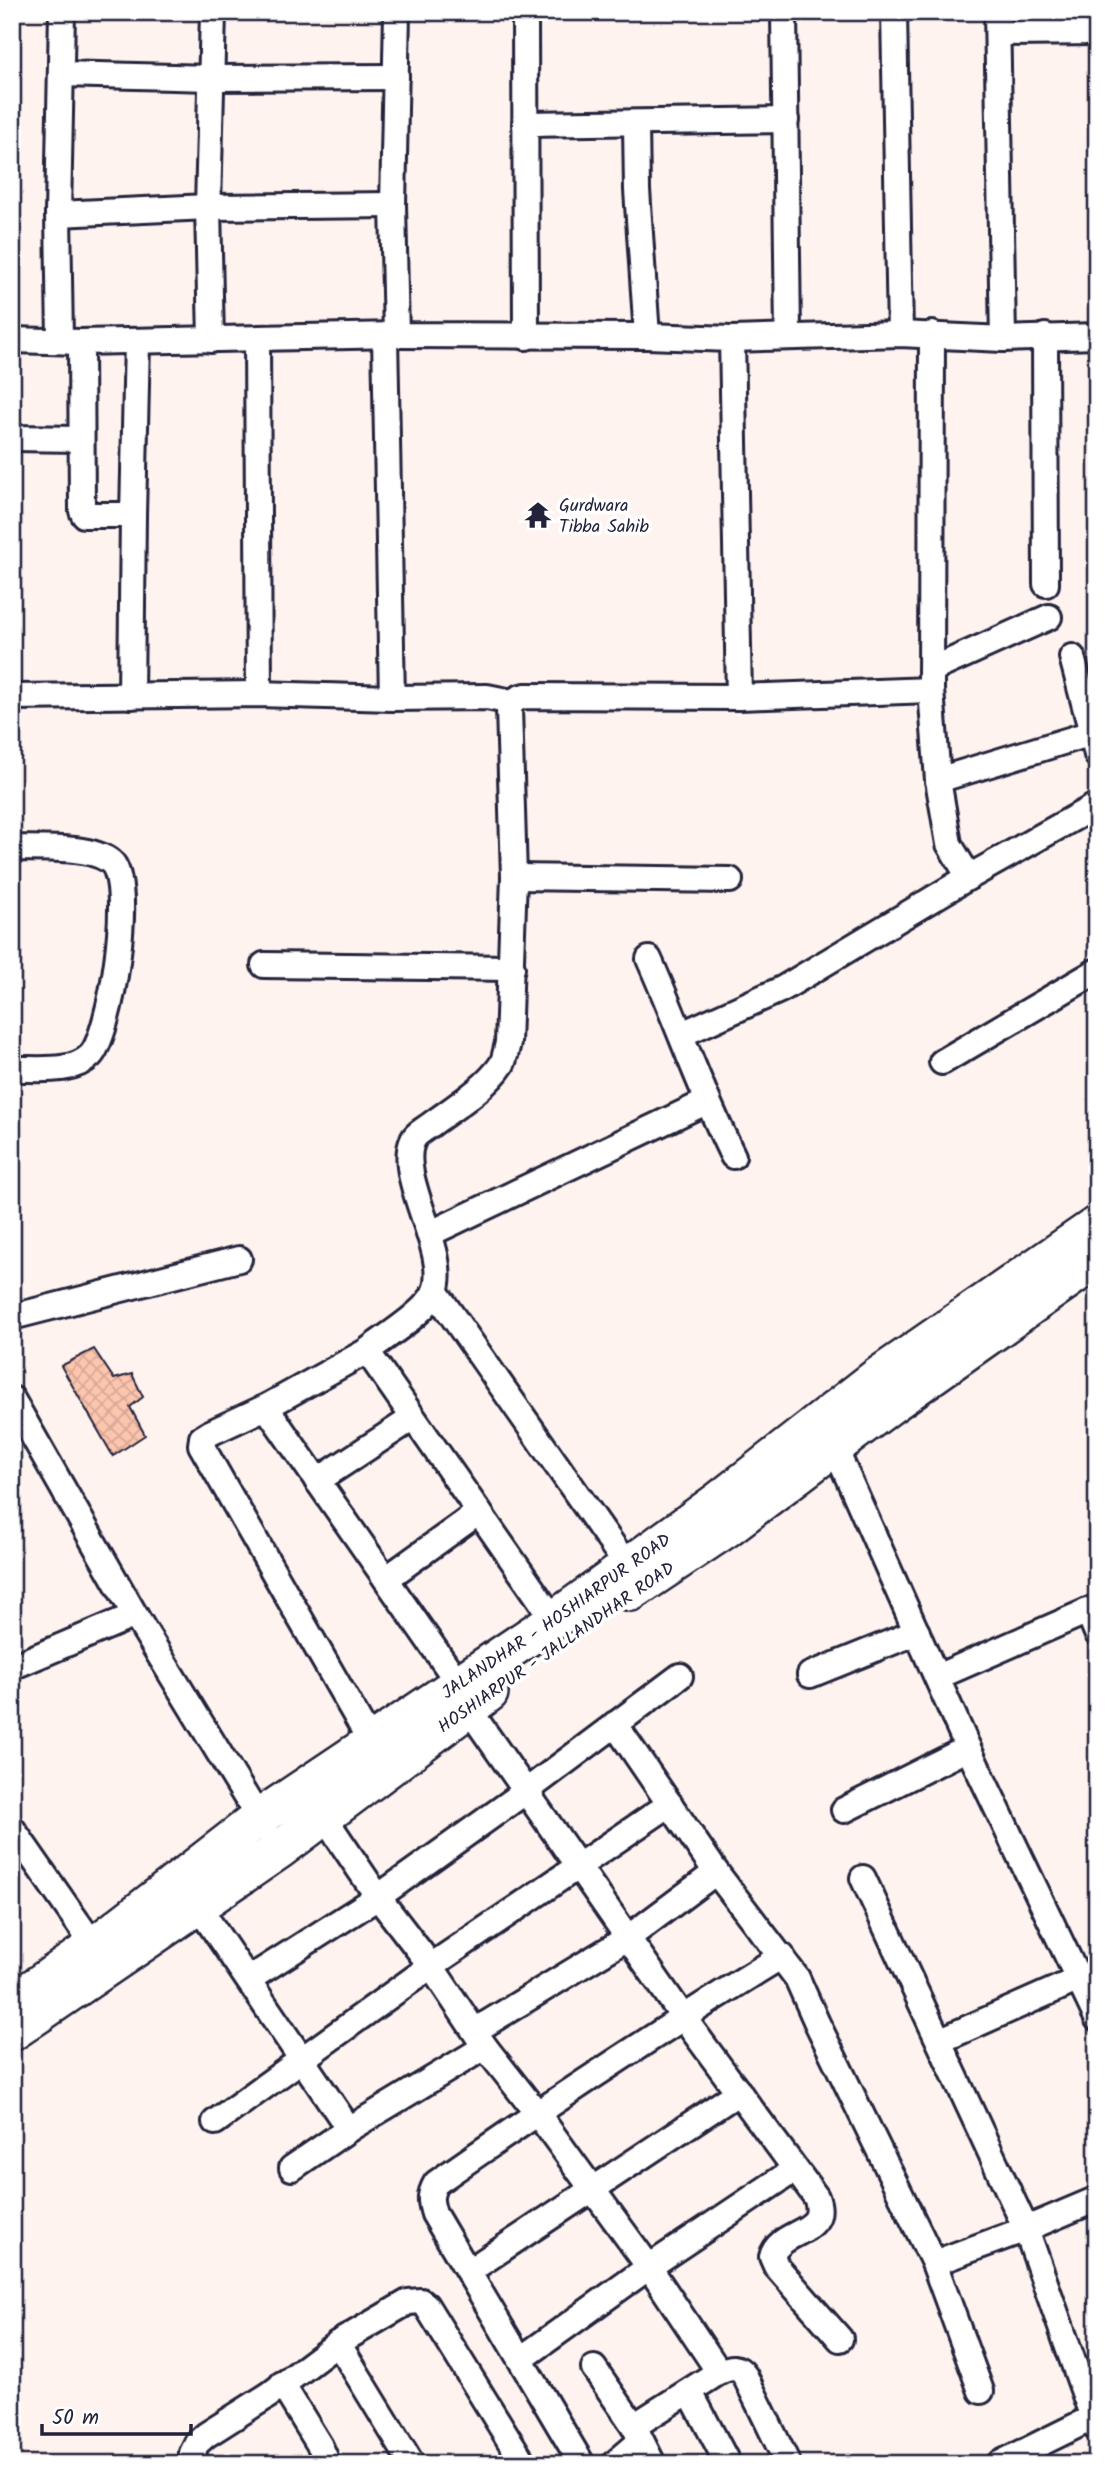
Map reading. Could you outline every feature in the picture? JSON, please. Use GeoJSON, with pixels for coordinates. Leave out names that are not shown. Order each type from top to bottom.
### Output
{"type":"FeatureCollection","features":[{"type":"Feature","properties":{"kind":"highway","name":"JALANDHAR - HOSHIARPUR ROAD"},"geometry":{"type":"LineString","coordinates":[[12,2003],[94,1946],[259,1818],[372,1744],[463,1696],[554,1620],[634,1575],[716,1502],[877,1377],[1097,1225]]}},
{"type":"Feature","properties":{"kind":"highway","name":"HOSHIARPUR - JALLANDHAR ROAD"},"geometry":{"type":"LineString","coordinates":[[12,2032],[324,1817],[463,1696],[634,1575],[727,1528],[834,1446],[1097,1259]]}},
{"type":"Feature","properties":{"kind":"street"},"geometry":{"type":"LineString","coordinates":[[62,12],[58,214],[81,439],[82,511],[90,516],[133,515]]}},
{"type":"Feature","properties":{"kind":"street"},"geometry":{"type":"LineString","coordinates":[[211,340],[208,206],[213,12]]}},
{"type":"Feature","properties":{"kind":"street"},"geometry":{"type":"LineString","coordinates":[[392,698],[391,336],[397,12]]}},
{"type":"Feature","properties":{"kind":"street"},"geometry":{"type":"LineString","coordinates":[[524,12],[526,337]]}},
{"type":"Feature","properties":{"kind":"street"},"geometry":{"type":"LineString","coordinates":[[784,12],[788,335]]}},
{"type":"Feature","properties":{"kind":"street"},"geometry":{"type":"LineString","coordinates":[[894,12],[901,334]]}},
{"type":"Feature","properties":{"kind":"street"},"geometry":{"type":"LineString","coordinates":[[1003,339],[998,23],[1097,32]]}},
{"type":"Feature","properties":{"kind":"street"},"geometry":{"type":"LineString","coordinates":[[61,74],[211,78],[396,77]]}},
{"type":"Feature","properties":{"kind":"street"},"geometry":{"type":"LineString","coordinates":[[525,124],[786,120]]}},
{"type":"Feature","properties":{"kind":"street"},"geometry":{"type":"LineString","coordinates":[[636,124],[637,190],[647,336]]}},
{"type":"Feature","properties":{"kind":"street"},"geometry":{"type":"LineString","coordinates":[[58,214],[208,206],[393,205]]}},
{"type":"Feature","properties":{"kind":"street"},"geometry":{"type":"LineString","coordinates":[[12,340],[71,342],[391,336],[647,336],[732,339],[788,335],[901,334],[1003,339],[1097,336]]}},
{"type":"Feature","properties":{"kind":"street"},"geometry":{"type":"LineString","coordinates":[[932,334],[931,680],[937,780],[949,844],[969,877]]}},
{"type":"Feature","properties":{"kind":"street"},"geometry":{"type":"LineString","coordinates":[[1045,336],[1046,584]]}},
{"type":"Feature","properties":{"kind":"street"},"geometry":{"type":"LineString","coordinates":[[257,339],[259,694]]}},
{"type":"Feature","properties":{"kind":"street"},"geometry":{"type":"LineString","coordinates":[[732,339],[739,697]]}},
{"type":"Feature","properties":{"kind":"street"},"geometry":{"type":"LineString","coordinates":[[131,696],[137,341]]}},
{"type":"Feature","properties":{"kind":"street"},"geometry":{"type":"LineString","coordinates":[[12,439],[81,439]]}},
{"type":"Feature","properties":{"kind":"street"},"geometry":{"type":"LineString","coordinates":[[372,1744],[201,1445],[202,1438],[210,1433],[266,1407],[367,1351],[421,1309],[435,1291],[436,1272],[429,1234],[411,1173],[410,1150],[414,1137],[471,1095],[503,1062],[508,1043],[514,877],[509,708],[512,702],[526,696],[739,697],[931,680],[1049,617]]}},
{"type":"Feature","properties":{"kind":"street"},"geometry":{"type":"LineString","coordinates":[[937,780],[1094,744],[1072,657]]}},
{"type":"Feature","properties":{"kind":"street"},"geometry":{"type":"LineString","coordinates":[[12,696],[259,694],[392,698],[487,697],[512,702]]}},
{"type":"Feature","properties":{"kind":"street"},"geometry":{"type":"LineString","coordinates":[[682,1034],[782,989],[969,877],[1097,805]]}},
{"type":"Feature","properties":{"kind":"street"},"geometry":{"type":"LineString","coordinates":[[12,848],[100,855],[113,863],[119,875],[122,895],[120,937],[105,1027],[90,1056],[76,1065],[12,1069]]}},
{"type":"Feature","properties":{"kind":"street"},"geometry":{"type":"LineString","coordinates":[[514,877],[730,880]]}},
{"type":"Feature","properties":{"kind":"street"},"geometry":{"type":"LineString","coordinates":[[649,959],[682,1034],[706,1102],[733,1156]]}},
{"type":"Feature","properties":{"kind":"street"},"geometry":{"type":"LineString","coordinates":[[264,965],[512,968]]}},
{"type":"Feature","properties":{"kind":"street"},"geometry":{"type":"LineString","coordinates":[[942,1062],[1097,971]]}},
{"type":"Feature","properties":{"kind":"street"},"geometry":{"type":"LineString","coordinates":[[429,1234],[706,1102]]}},
{"type":"Feature","properties":{"kind":"street"},"geometry":{"type":"LineString","coordinates":[[12,1317],[239,1259]]}},
{"type":"Feature","properties":{"kind":"street"},"geometry":{"type":"LineString","coordinates":[[435,1291],[634,1575]]}},
{"type":"Feature","properties":{"kind":"street"},"geometry":{"type":"LineString","coordinates":[[367,1351],[554,1620]]}},
{"type":"Feature","properties":{"kind":"street"},"geometry":{"type":"LineString","coordinates":[[12,1399],[135,1615],[279,1850]]}},
{"type":"Feature","properties":{"kind":"street"},"geometry":{"type":"LineString","coordinates":[[266,1407],[386,1579],[525,1792],[580,1866],[683,2017],[816,2197],[819,2216],[778,2246],[772,2258],[840,2339]]}},
{"type":"Feature","properties":{"kind":"street"},"geometry":{"type":"LineString","coordinates":[[317,1481],[413,1418]]}},
{"type":"Feature","properties":{"kind":"street"},"geometry":{"type":"LineString","coordinates":[[834,1446],[968,1748],[1087,1975],[1097,2018]]}},
{"type":"Feature","properties":{"kind":"street"},"geometry":{"type":"LineString","coordinates":[[386,1579],[479,1512]]}},
{"type":"Feature","properties":{"kind":"street"},"geometry":{"type":"LineString","coordinates":[[12,1667],[135,1615]]}},
{"type":"Feature","properties":{"kind":"street"},"geometry":{"type":"LineString","coordinates":[[937,1676],[1094,1617]]}},
{"type":"Feature","properties":{"kind":"street"},"geometry":{"type":"LineString","coordinates":[[810,1675],[917,1632]]}},
{"type":"Feature","properties":{"kind":"street"},"geometry":{"type":"LineString","coordinates":[[248,1979],[378,1897],[680,1676]]}},
{"type":"Feature","properties":{"kind":"street"},"geometry":{"type":"LineString","coordinates":[[615,1724],[716,1872],[782,1956],[807,1998],[934,2263],[981,2391]]}},
{"type":"Feature","properties":{"kind":"street"},"geometry":{"type":"LineString","coordinates":[[844,1810],[968,1748]]}},
{"type":"Feature","properties":{"kind":"street"},"geometry":{"type":"LineString","coordinates":[[215,2122],[431,1966],[670,1804]]}},
{"type":"Feature","properties":{"kind":"street"},"geometry":{"type":"LineString","coordinates":[[324,1817],[378,1897],[649,2267],[719,2372]]}},
{"type":"Feature","properties":{"kind":"street"},"geometry":{"type":"LineString","coordinates":[[12,1828],[94,1946]]}},
{"type":"Feature","properties":{"kind":"street"},"geometry":{"type":"LineString","coordinates":[[292,2168],[629,1937],[716,1872]]}},
{"type":"Feature","properties":{"kind":"street"},"geometry":{"type":"LineString","coordinates":[[863,1878],[1026,2229],[1095,2423],[999,2464]]}},
{"type":"Feature","properties":{"kind":"street"},"geometry":{"type":"LineString","coordinates":[[198,1906],[349,2129]]}},
{"type":"Feature","properties":{"kind":"street"},"geometry":{"type":"LineString","coordinates":[[582,2464],[434,2214],[430,2201],[431,2192],[436,2183],[537,2113],[782,1956]]}},
{"type":"Feature","properties":{"kind":"street"},"geometry":{"type":"LineString","coordinates":[[939,2041],[1087,1975]]}},
{"type":"Feature","properties":{"kind":"street"},"geometry":{"type":"LineString","coordinates":[[469,2271],[739,2092]]}},
{"type":"Feature","properties":{"kind":"street"},"geometry":{"type":"LineString","coordinates":[[521,2359],[649,2267],[794,2170]]}},
{"type":"Feature","properties":{"kind":"street"},"geometry":{"type":"LineString","coordinates":[[934,2263],[1097,2199]]}},
{"type":"Feature","properties":{"kind":"street"},"geometry":{"type":"LineString","coordinates":[[197,2464],[192,2453],[197,2443],[221,2424],[338,2343],[408,2302],[421,2301],[524,2464]]}},
{"type":"Feature","properties":{"kind":"street"},"geometry":{"type":"LineString","coordinates":[[338,2343],[412,2464]]}},
{"type":"Feature","properties":{"kind":"street"},"geometry":{"type":"LineString","coordinates":[[594,2368],[637,2433],[653,2464]]}},
{"type":"Feature","properties":{"kind":"street"},"geometry":{"type":"LineString","coordinates":[[614,2464],[637,2433],[690,2392],[719,2372],[730,2368],[741,2370],[788,2464]]}},
{"type":"Feature","properties":{"kind":"street"},"geometry":{"type":"LineString","coordinates":[[282,2384],[328,2464]]}},
{"type":"Feature","properties":{"kind":"street"},"geometry":{"type":"LineString","coordinates":[[690,2392],[728,2464]]}},
{"type":"Feature","properties":{"kind":"building"},"geometry":{"type":"Polygon","coordinates":[[[94,1349],[114,1379],[132,1374],[143,1397],[130,1407],[145,1435],[113,1456],[61,1366],[94,1349]]]}},
{"type":"Feature","properties":{"kind":"place","name":"Gurdwara Tibba Sahib"},"geometry":{"type":"Point","coordinates":[538,515]}}]}
